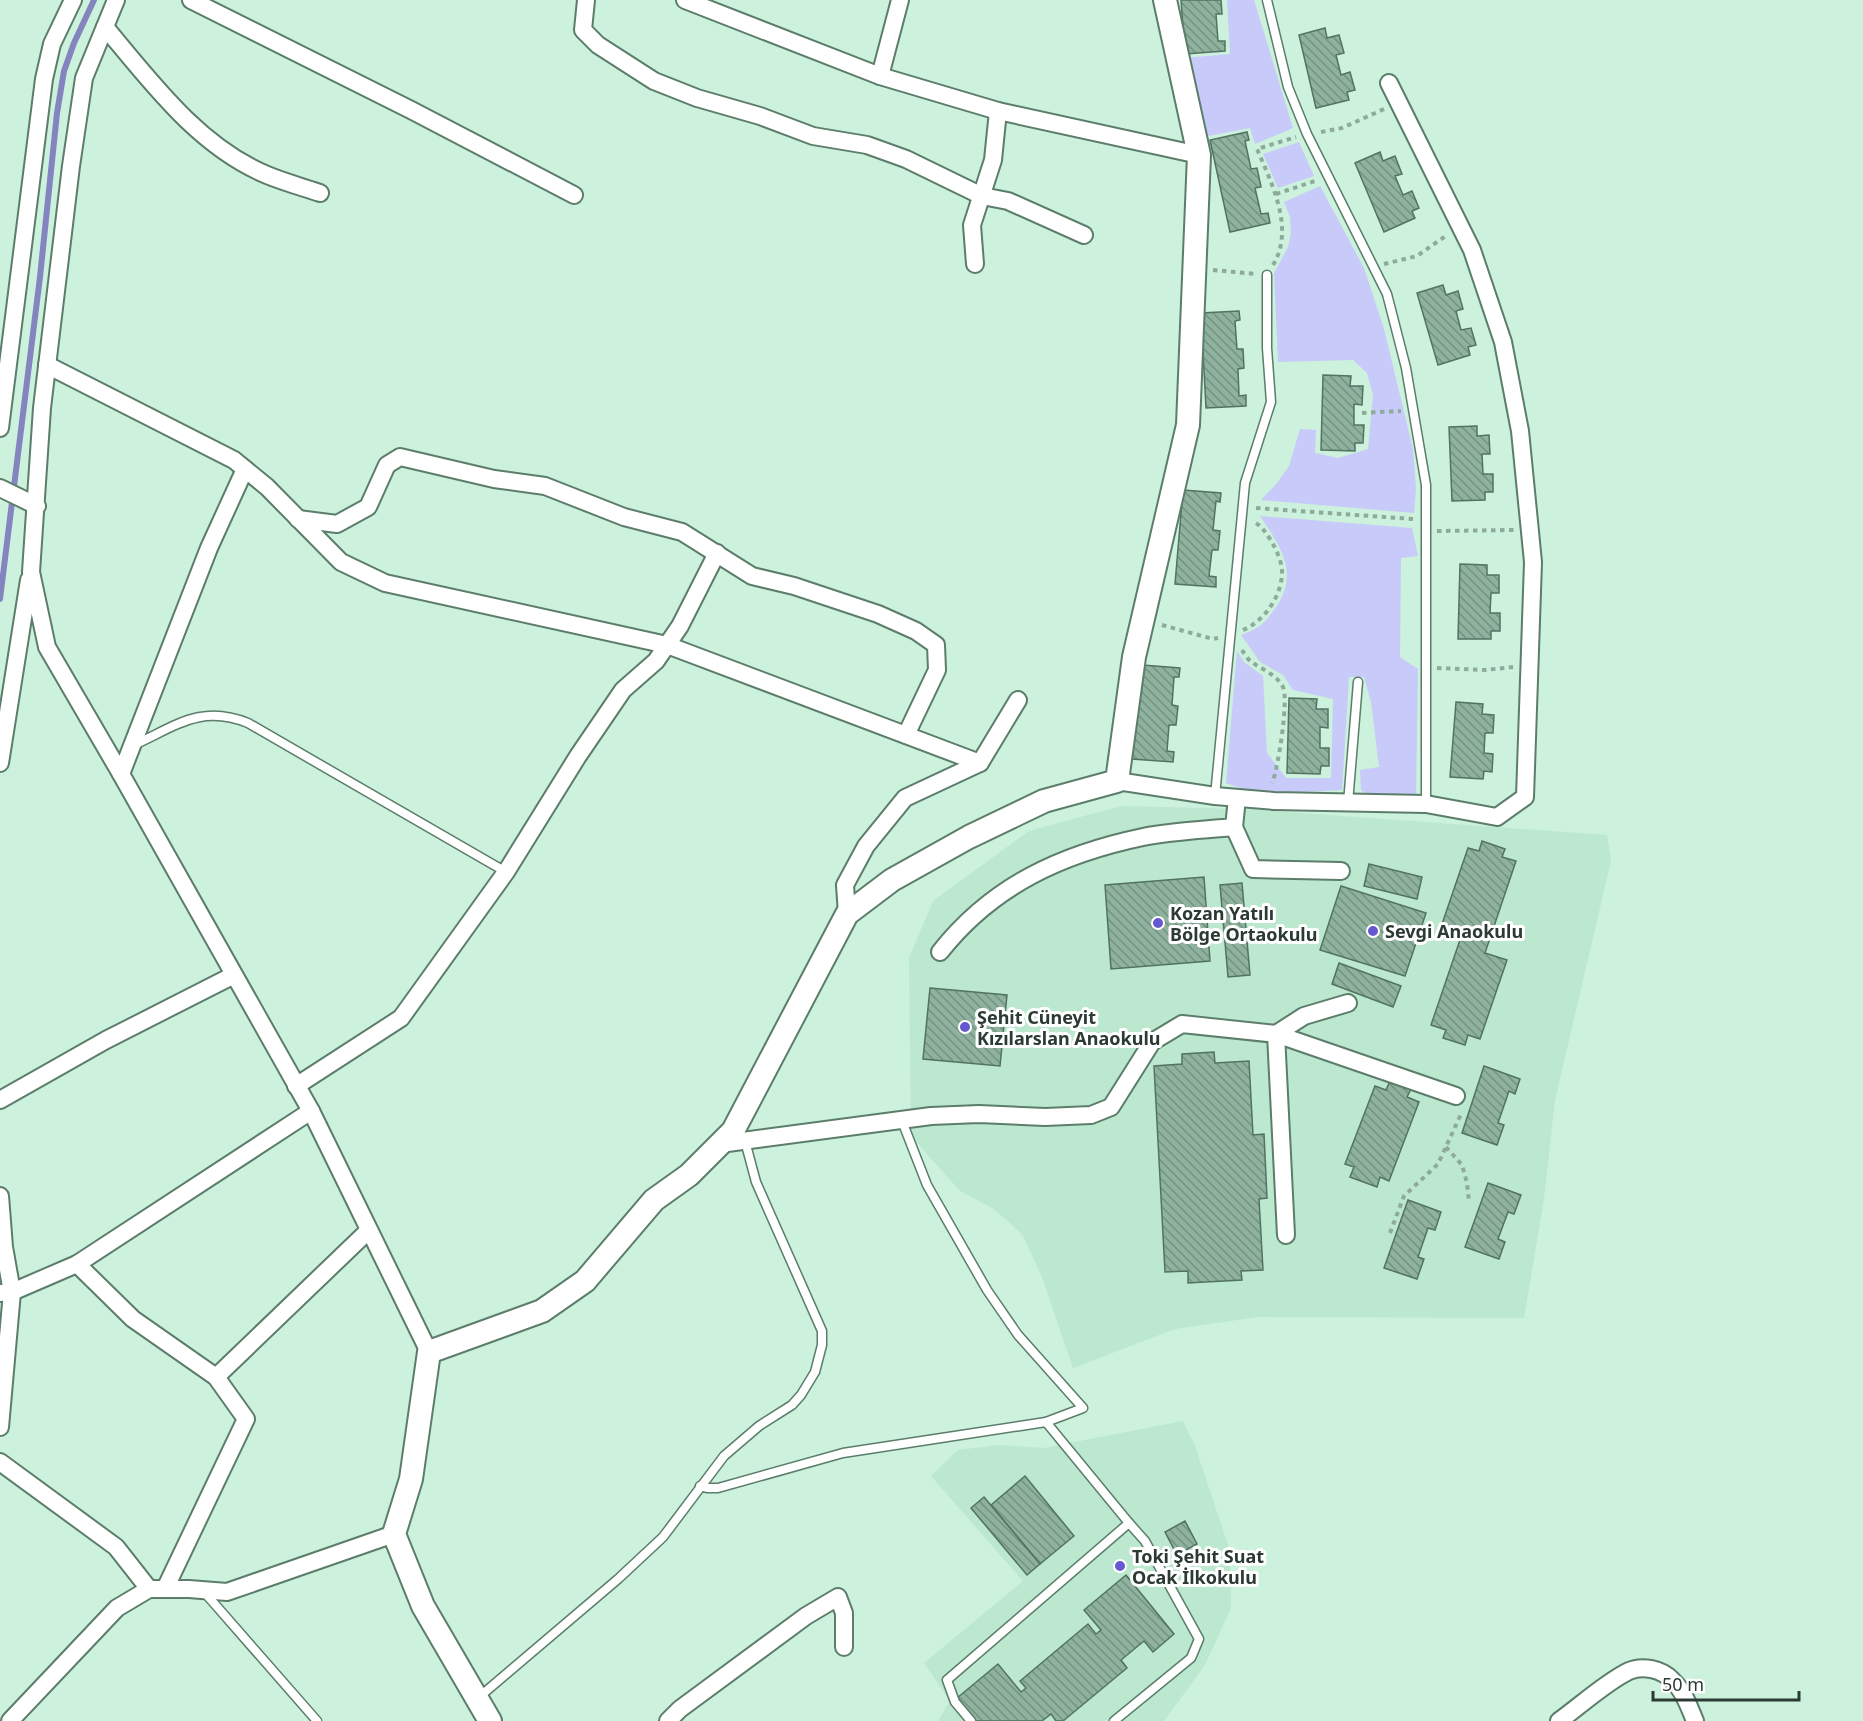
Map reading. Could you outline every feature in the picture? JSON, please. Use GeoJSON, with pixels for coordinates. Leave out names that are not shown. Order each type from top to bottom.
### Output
{"type":"FeatureCollection","features":[{"type":"Feature","properties":{"kind":"street"},"geometry":{"type":"LineString","coordinates":[[0,428],[44,79],[52,44],[73,0]]}},
{"type":"Feature","properties":{"kind":"street"},"geometry":{"type":"LineString","coordinates":[[0,763],[31,572],[42,408],[84,78],[116,0]]}},
{"type":"Feature","properties":{"kind":"street"},"geometry":{"type":"LineString","coordinates":[[192,0],[574,195]]}},
{"type":"Feature","properties":{"kind":"street"},"geometry":{"type":"LineString","coordinates":[[586,0],[583,30],[598,45],[654,81],[697,98],[760,116],[813,135],[867,146],[906,159],[982,196],[1008,201],[1084,235]]}},
{"type":"Feature","properties":{"kind":"street"},"geometry":{"type":"LineString","coordinates":[[685,0],[880,75],[998,111],[1199,155]]}},
{"type":"Feature","properties":{"kind":"street"},"geometry":{"type":"LineString","coordinates":[[880,75],[900,0]]}},
{"type":"Feature","properties":{"kind":"street"},"geometry":{"type":"LineString","coordinates":[[1117,781],[1134,657],[1188,425],[1199,155],[1165,0]]}},
{"type":"Feature","properties":{"kind":"street"},"geometry":{"type":"LineString","coordinates":[[105,27],[161,93],[197,129],[236,158],[267,175],[320,193]]}},
{"type":"Feature","properties":{"kind":"street"},"geometry":{"type":"LineString","coordinates":[[429,1352],[542,1311],[585,1281],[654,1200],[689,1175],[733,1131],[847,914],[892,880],[969,837],[1044,801],[1117,781],[1237,798],[1426,804],[1497,817],[1525,797],[1533,562],[1520,431],[1503,342],[1472,250],[1389,83]]}},
{"type":"Feature","properties":{"kind":"street"},"geometry":{"type":"LineString","coordinates":[[975,264],[972,225],[993,160],[998,111]]}},
{"type":"Feature","properties":{"kind":"street"},"geometry":{"type":"LineString","coordinates":[[47,365],[234,460],[267,487],[340,561],[384,583],[667,645],[980,763]]}},
{"type":"Feature","properties":{"kind":"street"},"geometry":{"type":"LineString","coordinates":[[298,519],[337,524],[368,507],[387,465],[400,457],[494,479],[545,486],[624,517],[682,532],[752,576],[794,586],[878,614],[916,631],[936,645],[937,670],[906,735]]}},
{"type":"Feature","properties":{"kind":"street"},"geometry":{"type":"LineString","coordinates":[[121,774],[209,548],[245,469]]}},
{"type":"Feature","properties":{"kind":"street"},"geometry":{"type":"LineString","coordinates":[[0,488],[37,506]]}},
{"type":"Feature","properties":{"kind":"street"},"geometry":{"type":"LineString","coordinates":[[296,1086],[401,1018],[506,872],[622,690],[656,661],[680,626],[717,553]]}},
{"type":"Feature","properties":{"kind":"street"},"geometry":{"type":"LineString","coordinates":[[31,572],[47,646],[311,1111],[429,1352],[411,1479],[394,1534],[423,1606],[490,1721]]}},
{"type":"Feature","properties":{"kind":"street"},"geometry":{"type":"LineString","coordinates":[[847,914],[845,885],[866,846],[905,798],[980,763],[1018,700]]}},
{"type":"Feature","properties":{"kind":"street"},"geometry":{"type":"LineString","coordinates":[[1237,798],[1234,827],[1253,869],[1341,871]]}},
{"type":"Feature","properties":{"kind":"street"},"geometry":{"type":"LineString","coordinates":[[940,952],[955,933],[1001,894],[1038,870],[1083,852],[1145,837],[1234,827]]}},
{"type":"Feature","properties":{"kind":"street"},"geometry":{"type":"LineString","coordinates":[[0,1100],[106,1040],[234,975]]}},
{"type":"Feature","properties":{"kind":"street"},"geometry":{"type":"LineString","coordinates":[[1276,1034],[1304,1016],[1348,1003]]}},
{"type":"Feature","properties":{"kind":"street"},"geometry":{"type":"LineString","coordinates":[[720,1144],[931,1116],[1091,1115],[1110,1107],[1152,1042],[1182,1024],[1276,1034],[1456,1096]]}},
{"type":"Feature","properties":{"kind":"street"},"geometry":{"type":"LineString","coordinates":[[1276,1034],[1286,1235]]}},
{"type":"Feature","properties":{"kind":"street"},"geometry":{"type":"LineString","coordinates":[[6,1293],[77,1264],[311,1111]]}},
{"type":"Feature","properties":{"kind":"street"},"geometry":{"type":"LineString","coordinates":[[0,1196],[6,1293],[0,1427]]}},
{"type":"Feature","properties":{"kind":"street"},"geometry":{"type":"LineString","coordinates":[[216,1377],[369,1230]]}},
{"type":"Feature","properties":{"kind":"street"},"geometry":{"type":"LineString","coordinates":[[77,1264],[134,1319],[216,1377],[246,1419],[157,1589]]}},
{"type":"Feature","properties":{"kind":"street"},"geometry":{"type":"LineString","coordinates":[[0,1462],[116,1547],[157,1589]]}},
{"type":"Feature","properties":{"kind":"street"},"geometry":{"type":"LineString","coordinates":[[10,1721],[117,1608],[157,1589],[227,1592],[394,1534]]}},
{"type":"Feature","properties":{"kind":"street"},"geometry":{"type":"LineString","coordinates":[[668,1721],[680,1709],[806,1616],[838,1597],[844,1612],[844,1647]]}},
{"type":"Feature","properties":{"kind":"street"},"geometry":{"type":"LineString","coordinates":[[1559,1721],[1630,1670],[1644,1668],[1657,1670],[1671,1678],[1681,1690],[1695,1721]]}},
{"type":"Feature","properties":{"kind":"lane"},"geometry":{"type":"LineString","coordinates":[[1267,0],[1288,87],[1307,134],[1387,294],[1406,368],[1426,485],[1426,804]]}},
{"type":"Feature","properties":{"kind":"lane"},"geometry":{"type":"LineString","coordinates":[[1215,796],[1245,483],[1271,402],[1267,275]]}},
{"type":"Feature","properties":{"kind":"lane"},"geometry":{"type":"LineString","coordinates":[[1348,803],[1358,682]]}},
{"type":"Feature","properties":{"kind":"lane"},"geometry":{"type":"LineString","coordinates":[[133,745],[194,717],[220,715],[235,717],[506,872]]}},
{"type":"Feature","properties":{"kind":"lane"},"geometry":{"type":"LineString","coordinates":[[700,1486],[718,1488],[843,1453],[1046,1422],[1083,1408],[1018,1335],[987,1290],[927,1185],[902,1121]]}},
{"type":"Feature","properties":{"kind":"lane"},"geometry":{"type":"LineString","coordinates":[[476,1700],[618,1580],[663,1537],[718,1463],[759,1426],[792,1405],[815,1372],[822,1345],[822,1331],[756,1182],[745,1141]]}},
{"type":"Feature","properties":{"kind":"lane"},"geometry":{"type":"LineString","coordinates":[[1046,1422],[1145,1541],[1199,1639],[1191,1658],[1114,1721]]}},
{"type":"Feature","properties":{"kind":"lane"},"geometry":{"type":"LineString","coordinates":[[971,1721],[955,1702],[947,1680],[1129,1523]]}},
{"type":"Feature","properties":{"kind":"lane"},"geometry":{"type":"LineString","coordinates":[[202,1590],[317,1721]]}},
{"type":"Feature","properties":{"kind":"path"},"geometry":{"type":"LineString","coordinates":[[1193,269],[1267,275],[1278,257],[1282,236],[1276,194],[1257,149],[1307,134],[1342,128],[1398,102]]}},
{"type":"Feature","properties":{"kind":"path"},"geometry":{"type":"LineString","coordinates":[[1276,194],[1328,177]]}},
{"type":"Feature","properties":{"kind":"path"},"geometry":{"type":"LineString","coordinates":[[1373,267],[1417,256],[1461,227]]}},
{"type":"Feature","properties":{"kind":"path"},"geometry":{"type":"LineString","coordinates":[[1362,413],[1414,411]]}},
{"type":"Feature","properties":{"kind":"path"},"geometry":{"type":"LineString","coordinates":[[1243,507],[1425,520]]}},
{"type":"Feature","properties":{"kind":"path"},"geometry":{"type":"LineString","coordinates":[[1425,531],[1530,529]]}},
{"type":"Feature","properties":{"kind":"path"},"geometry":{"type":"LineString","coordinates":[[1231,634],[1249,660],[1271,674],[1284,687],[1285,709],[1277,772],[1264,800]]}},
{"type":"Feature","properties":{"kind":"path"},"geometry":{"type":"LineString","coordinates":[[1425,668],[1485,670],[1529,665]]}},
{"type":"Feature","properties":{"kind":"path"},"geometry":{"type":"LineString","coordinates":[[1390,1233],[1404,1196],[1438,1164],[1463,1109],[1456,1096]]}},
{"type":"Feature","properties":{"kind":"path"},"geometry":{"type":"LineString","coordinates":[[1446,1147],[1462,1165],[1469,1201]]}},
{"type":"Feature","properties":{"kind":"shaded area"},"geometry":{"type":"Polygon","coordinates":[[[1227,0],[1254,0],[1293,128],[1255,144],[1250,128],[1198,138],[1173,59],[1230,54],[1227,0]]]}},
{"type":"Feature","properties":{"kind":"shaded area"},"geometry":{"type":"Polygon","coordinates":[[[1299,142],[1314,176],[1278,188],[1263,154],[1299,142]]]}},
{"type":"Feature","properties":{"kind":"shaded area"},"geometry":{"type":"Polygon","coordinates":[[[1320,186],[1364,268],[1384,329],[1413,449],[1416,489],[1414,513],[1261,500],[1289,466],[1300,429],[1316,430],[1315,453],[1338,458],[1368,449],[1373,395],[1367,373],[1353,360],[1278,362],[1274,273],[1288,247],[1291,233],[1290,217],[1284,202],[1320,186]]]}},
{"type":"Feature","properties":{"kind":"shaded area"},"geometry":{"type":"Polygon","coordinates":[[[1260,516],[1412,528],[1418,556],[1401,558],[1400,657],[1418,669],[1416,797],[1368,795],[1361,790],[1360,770],[1379,767],[1371,702],[1364,677],[1349,677],[1342,790],[1258,794],[1226,783],[1237,651],[1244,662],[1263,676],[1267,753],[1286,778],[1331,778],[1333,699],[1293,690],[1283,675],[1260,662],[1241,635],[1256,628],[1267,619],[1282,597],[1286,585],[1287,573],[1281,551],[1260,516]]]}},
{"type":"Feature","properties":{"kind":"shaded area"},"geometry":{"type":"Polygon","coordinates":[[[1121,806],[1246,809],[1607,835],[1611,861],[1555,1100],[1544,1199],[1524,1318],[1258,1317],[1175,1329],[1073,1368],[1042,1277],[1022,1234],[994,1209],[960,1191],[911,1136],[909,958],[933,901],[1029,831],[1121,806]]]}},
{"type":"Feature","properties":{"kind":"shaded area","name":"Toki Şehit Suat Ocak İlkokulu"},"geometry":{"type":"Polygon","coordinates":[[[1183,1421],[1195,1446],[1230,1551],[1231,1608],[1205,1665],[1164,1721],[938,1721],[950,1701],[924,1663],[1023,1581],[931,1476],[958,1450],[999,1445],[1044,1448],[1183,1421]]]}},
{"type":"Feature","properties":{"kind":"building"},"geometry":{"type":"Polygon","coordinates":[[[1181,0],[1221,0],[1222,14],[1216,14],[1218,41],[1225,41],[1225,51],[1185,54],[1181,0]]]}},
{"type":"Feature","properties":{"kind":"building"},"geometry":{"type":"Polygon","coordinates":[[[1325,28],[1327,38],[1339,35],[1344,53],[1336,55],[1341,75],[1350,72],[1355,90],[1347,92],[1349,100],[1316,108],[1299,35],[1325,28]]]}},
{"type":"Feature","properties":{"kind":"building"},"geometry":{"type":"Polygon","coordinates":[[[1247,132],[1249,140],[1245,141],[1251,169],[1257,168],[1261,187],[1255,188],[1261,214],[1268,213],[1270,223],[1230,232],[1210,140],[1247,132]]]}},
{"type":"Feature","properties":{"kind":"building"},"geometry":{"type":"Polygon","coordinates":[[[1380,152],[1383,161],[1395,156],[1402,174],[1395,176],[1403,195],[1412,191],[1419,208],[1412,211],[1415,218],[1384,232],[1355,163],[1380,152]]]}},
{"type":"Feature","properties":{"kind":"building"},"geometry":{"type":"Polygon","coordinates":[[[1443,285],[1446,295],[1458,291],[1463,309],[1456,311],[1461,330],[1471,328],[1476,345],[1468,347],[1470,355],[1438,365],[1417,293],[1443,285]]]}},
{"type":"Feature","properties":{"kind":"building"},"geometry":{"type":"Polygon","coordinates":[[[1239,311],[1240,320],[1235,321],[1237,349],[1243,349],[1244,368],[1238,369],[1239,396],[1246,395],[1246,406],[1206,408],[1201,313],[1239,311]]]}},
{"type":"Feature","properties":{"kind":"building"},"geometry":{"type":"Polygon","coordinates":[[[1323,375],[1351,376],[1350,386],[1363,386],[1362,405],[1354,404],[1354,425],[1364,425],[1363,443],[1355,443],[1355,451],[1321,450],[1323,375]]]}},
{"type":"Feature","properties":{"kind":"building"},"geometry":{"type":"Polygon","coordinates":[[[1477,426],[1477,436],[1489,435],[1490,454],[1482,454],[1483,474],[1493,474],[1493,492],[1485,492],[1485,500],[1452,501],[1449,427],[1477,426]]]}},
{"type":"Feature","properties":{"kind":"building"},"geometry":{"type":"Polygon","coordinates":[[[1183,490],[1221,493],[1220,502],[1216,501],[1213,530],[1220,531],[1218,550],[1212,550],[1209,576],[1216,577],[1216,587],[1175,584],[1183,490]]]}},
{"type":"Feature","properties":{"kind":"building"},"geometry":{"type":"Polygon","coordinates":[[[1460,564],[1487,565],[1487,575],[1499,575],[1499,593],[1491,593],[1490,613],[1500,613],[1500,631],[1491,631],[1491,639],[1458,639],[1460,564]]]}},
{"type":"Feature","properties":{"kind":"building"},"geometry":{"type":"Polygon","coordinates":[[[1142,665],[1180,668],[1179,677],[1174,677],[1172,705],[1178,706],[1176,725],[1169,725],[1167,751],[1174,752],[1173,762],[1132,759],[1142,665]]]}},
{"type":"Feature","properties":{"kind":"building"},"geometry":{"type":"Polygon","coordinates":[[[1289,698],[1317,699],[1316,709],[1328,709],[1328,728],[1320,727],[1320,748],[1329,748],[1329,766],[1321,766],[1320,774],[1287,773],[1289,698]]]}},
{"type":"Feature","properties":{"kind":"building"},"geometry":{"type":"Polygon","coordinates":[[[1456,702],[1483,704],[1482,714],[1494,715],[1493,733],[1485,733],[1484,753],[1493,754],[1492,772],[1484,771],[1483,779],[1450,777],[1456,702]]]}},
{"type":"Feature","properties":{"kind":"building"},"geometry":{"type":"Polygon","coordinates":[[[1482,841],[1505,849],[1502,857],[1516,861],[1485,953],[1507,960],[1480,1039],[1468,1035],[1465,1045],[1443,1038],[1446,1030],[1431,1025],[1462,934],[1441,927],[1468,848],[1479,851],[1482,841]]]}},
{"type":"Feature","properties":{"kind":"building"},"geometry":{"type":"Polygon","coordinates":[[[1369,864],[1422,877],[1417,899],[1364,886],[1369,864]]]}},
{"type":"Feature","properties":{"kind":"building","name":"Kozan Yatılı Bölge Ortaokulu"},"geometry":{"type":"Polygon","coordinates":[[[1204,877],[1210,961],[1111,969],[1105,885],[1204,877]]]}},
{"type":"Feature","properties":{"kind":"building"},"geometry":{"type":"Polygon","coordinates":[[[1242,883],[1250,975],[1228,977],[1220,885],[1242,883]]]}},
{"type":"Feature","properties":{"kind":"building","name":"Sevgi Anaokulu"},"geometry":{"type":"Polygon","coordinates":[[[1341,886],[1426,913],[1405,976],[1320,950],[1341,886]]]}},
{"type":"Feature","properties":{"kind":"building"},"geometry":{"type":"Polygon","coordinates":[[[1339,963],[1401,986],[1393,1007],[1332,984],[1339,963]]]}},
{"type":"Feature","properties":{"kind":"building","name":"Şehit Cüneyit Kızılarslan Anaokulu"},"geometry":{"type":"Polygon","coordinates":[[[930,988],[1007,995],[1000,1066],[923,1059],[930,988]]]}},
{"type":"Feature","properties":{"kind":"building"},"geometry":{"type":"Polygon","coordinates":[[[1214,1052],[1215,1063],[1249,1061],[1253,1135],[1264,1134],[1267,1198],[1259,1199],[1263,1270],[1241,1271],[1242,1280],[1188,1283],[1188,1271],[1165,1272],[1154,1066],[1182,1064],[1182,1054],[1214,1052]]]}},
{"type":"Feature","properties":{"kind":"building"},"geometry":{"type":"Polygon","coordinates":[[[1484,1066],[1520,1079],[1515,1094],[1509,1091],[1498,1123],[1504,1125],[1497,1145],[1462,1133],[1484,1066]]]}},
{"type":"Feature","properties":{"kind":"building"},"geometry":{"type":"Polygon","coordinates":[[[1390,1081],[1411,1089],[1407,1097],[1419,1102],[1389,1181],[1380,1177],[1377,1187],[1350,1177],[1354,1167],[1345,1164],[1375,1086],[1386,1090],[1390,1081]]]}},
{"type":"Feature","properties":{"kind":"building"},"geometry":{"type":"Polygon","coordinates":[[[1488,1183],[1521,1195],[1514,1214],[1508,1212],[1498,1239],[1505,1242],[1499,1259],[1465,1247],[1488,1183]]]}},
{"type":"Feature","properties":{"kind":"building"},"geometry":{"type":"Polygon","coordinates":[[[1408,1200],[1441,1212],[1435,1230],[1428,1228],[1418,1257],[1424,1259],[1417,1279],[1384,1268],[1408,1200]]]}},
{"type":"Feature","properties":{"kind":"building"},"geometry":{"type":"Polygon","coordinates":[[[1025,1476],[1074,1536],[1040,1564],[991,1505],[1025,1476]]]}},
{"type":"Feature","properties":{"kind":"building"},"geometry":{"type":"Polygon","coordinates":[[[984,1497],[1040,1564],[1027,1575],[971,1508],[984,1497]]]}},
{"type":"Feature","properties":{"kind":"building"},"geometry":{"type":"Polygon","coordinates":[[[1185,1521],[1197,1544],[1177,1555],[1165,1532],[1185,1521]]]}},
{"type":"Feature","properties":{"kind":"building"},"geometry":{"type":"Polygon","coordinates":[[[1126,1575],[1174,1634],[1153,1652],[1144,1641],[1121,1660],[1127,1668],[1063,1721],[1056,1721],[1051,1714],[1042,1721],[976,1721],[957,1698],[998,1664],[1021,1692],[1026,1688],[1020,1681],[1088,1624],[1096,1634],[1101,1630],[1084,1610],[1126,1575]]]}},
{"type":"Feature","properties":{"kind":"waterway"},"geometry":{"type":"LineString","coordinates":[[0,599],[40,277],[57,113],[64,71],[94,0]]}},
{"type":"Feature","properties":{"kind":"place","name":"Kozan Yatılı Bölge Ortaokulu"},"geometry":{"type":"Point","coordinates":[1158,923]}},
{"type":"Feature","properties":{"kind":"place","name":"Sevgi Anaokulu"},"geometry":{"type":"Point","coordinates":[1373,931]}},
{"type":"Feature","properties":{"kind":"place","name":"Şehit Cüneyit Kızılarslan Anaokulu"},"geometry":{"type":"Point","coordinates":[965,1027]}},
{"type":"Feature","properties":{"kind":"place","name":"Toki Şehit Suat Ocak İlkokulu"},"geometry":{"type":"Point","coordinates":[1120,1566]}}]}
